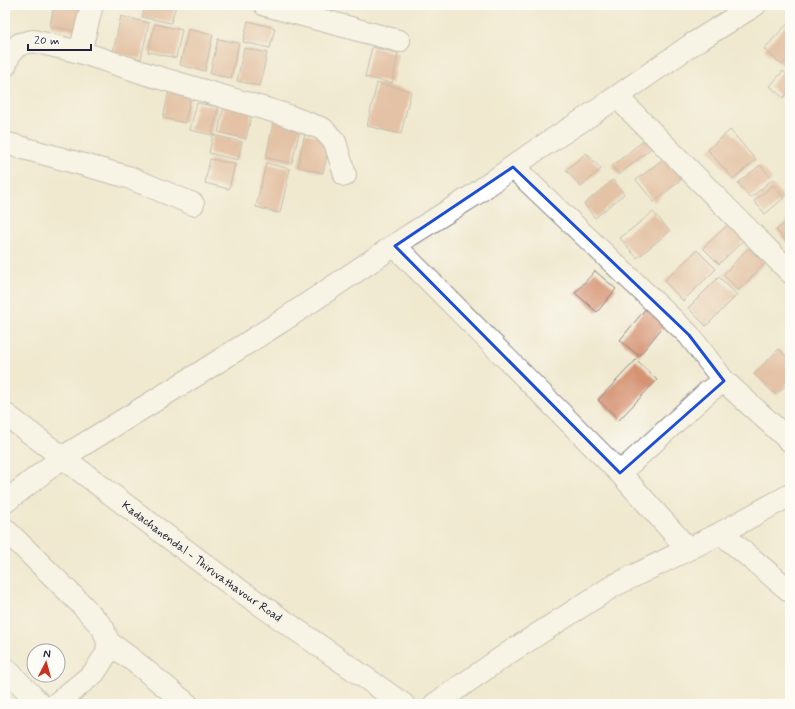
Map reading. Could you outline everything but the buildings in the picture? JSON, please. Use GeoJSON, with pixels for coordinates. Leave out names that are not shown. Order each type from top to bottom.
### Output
{"type":"FeatureCollection","features":[{"type":"Feature","properties":{"kind":"street"},"geometry":{"type":"LineString","coordinates":[[80,52],[92,5]]}},
{"type":"Feature","properties":{"kind":"street"},"geometry":{"type":"LineString","coordinates":[[265,5],[400,41]]}},
{"type":"Feature","properties":{"kind":"street"},"geometry":{"type":"LineString","coordinates":[[5,502],[63,457],[236,350],[474,195],[691,45],[755,5]]}},
{"type":"Feature","properties":{"kind":"street"},"geometry":{"type":"LineString","coordinates":[[5,66],[10,53],[20,44],[33,41],[80,52],[150,75],[283,114],[322,129],[335,142],[345,175]]}},
{"type":"Feature","properties":{"kind":"street"},"geometry":{"type":"LineString","coordinates":[[617,97],[790,272]]}},
{"type":"Feature","properties":{"kind":"street"},"geometry":{"type":"LineString","coordinates":[[5,144],[128,177],[193,204]]}},
{"type":"Feature","properties":{"kind":"street"},"geometry":{"type":"LineString","coordinates":[[513,167],[689,335],[724,381],[790,441]]}},
{"type":"Feature","properties":{"kind":"street"},"geometry":{"type":"LineString","coordinates":[[395,246],[620,473],[688,549]]}},
{"type":"Feature","properties":{"kind":"street"},"geometry":{"type":"LineString","coordinates":[[620,473],[709,391],[724,381]]}},
{"type":"Feature","properties":{"kind":"street","name":"Kadachanendal - Thiruvathavour Road"},"geometry":{"type":"LineString","coordinates":[[5,414],[225,580],[403,704]]}},
{"type":"Feature","properties":{"kind":"street"},"geometry":{"type":"LineString","coordinates":[[435,704],[507,654],[612,586],[721,533],[790,496]]}},
{"type":"Feature","properties":{"kind":"street"},"geometry":{"type":"LineString","coordinates":[[5,529],[98,622],[103,628],[108,642],[107,653],[94,673],[56,704]]}},
{"type":"Feature","properties":{"kind":"street"},"geometry":{"type":"LineString","coordinates":[[721,533],[790,591]]}},
{"type":"Feature","properties":{"kind":"street"},"geometry":{"type":"LineString","coordinates":[[108,642],[187,704]]}},
{"type":"Feature","properties":{"kind":"street"},"geometry":{"type":"LineString","coordinates":[[5,668],[40,704]]}},
{"type":"Feature","properties":{"kind":"highlighted area"},"geometry":{"type":"Polygon","coordinates":[[[513,167],[689,335],[724,381],[620,473],[395,246],[513,167]]]}}]}
